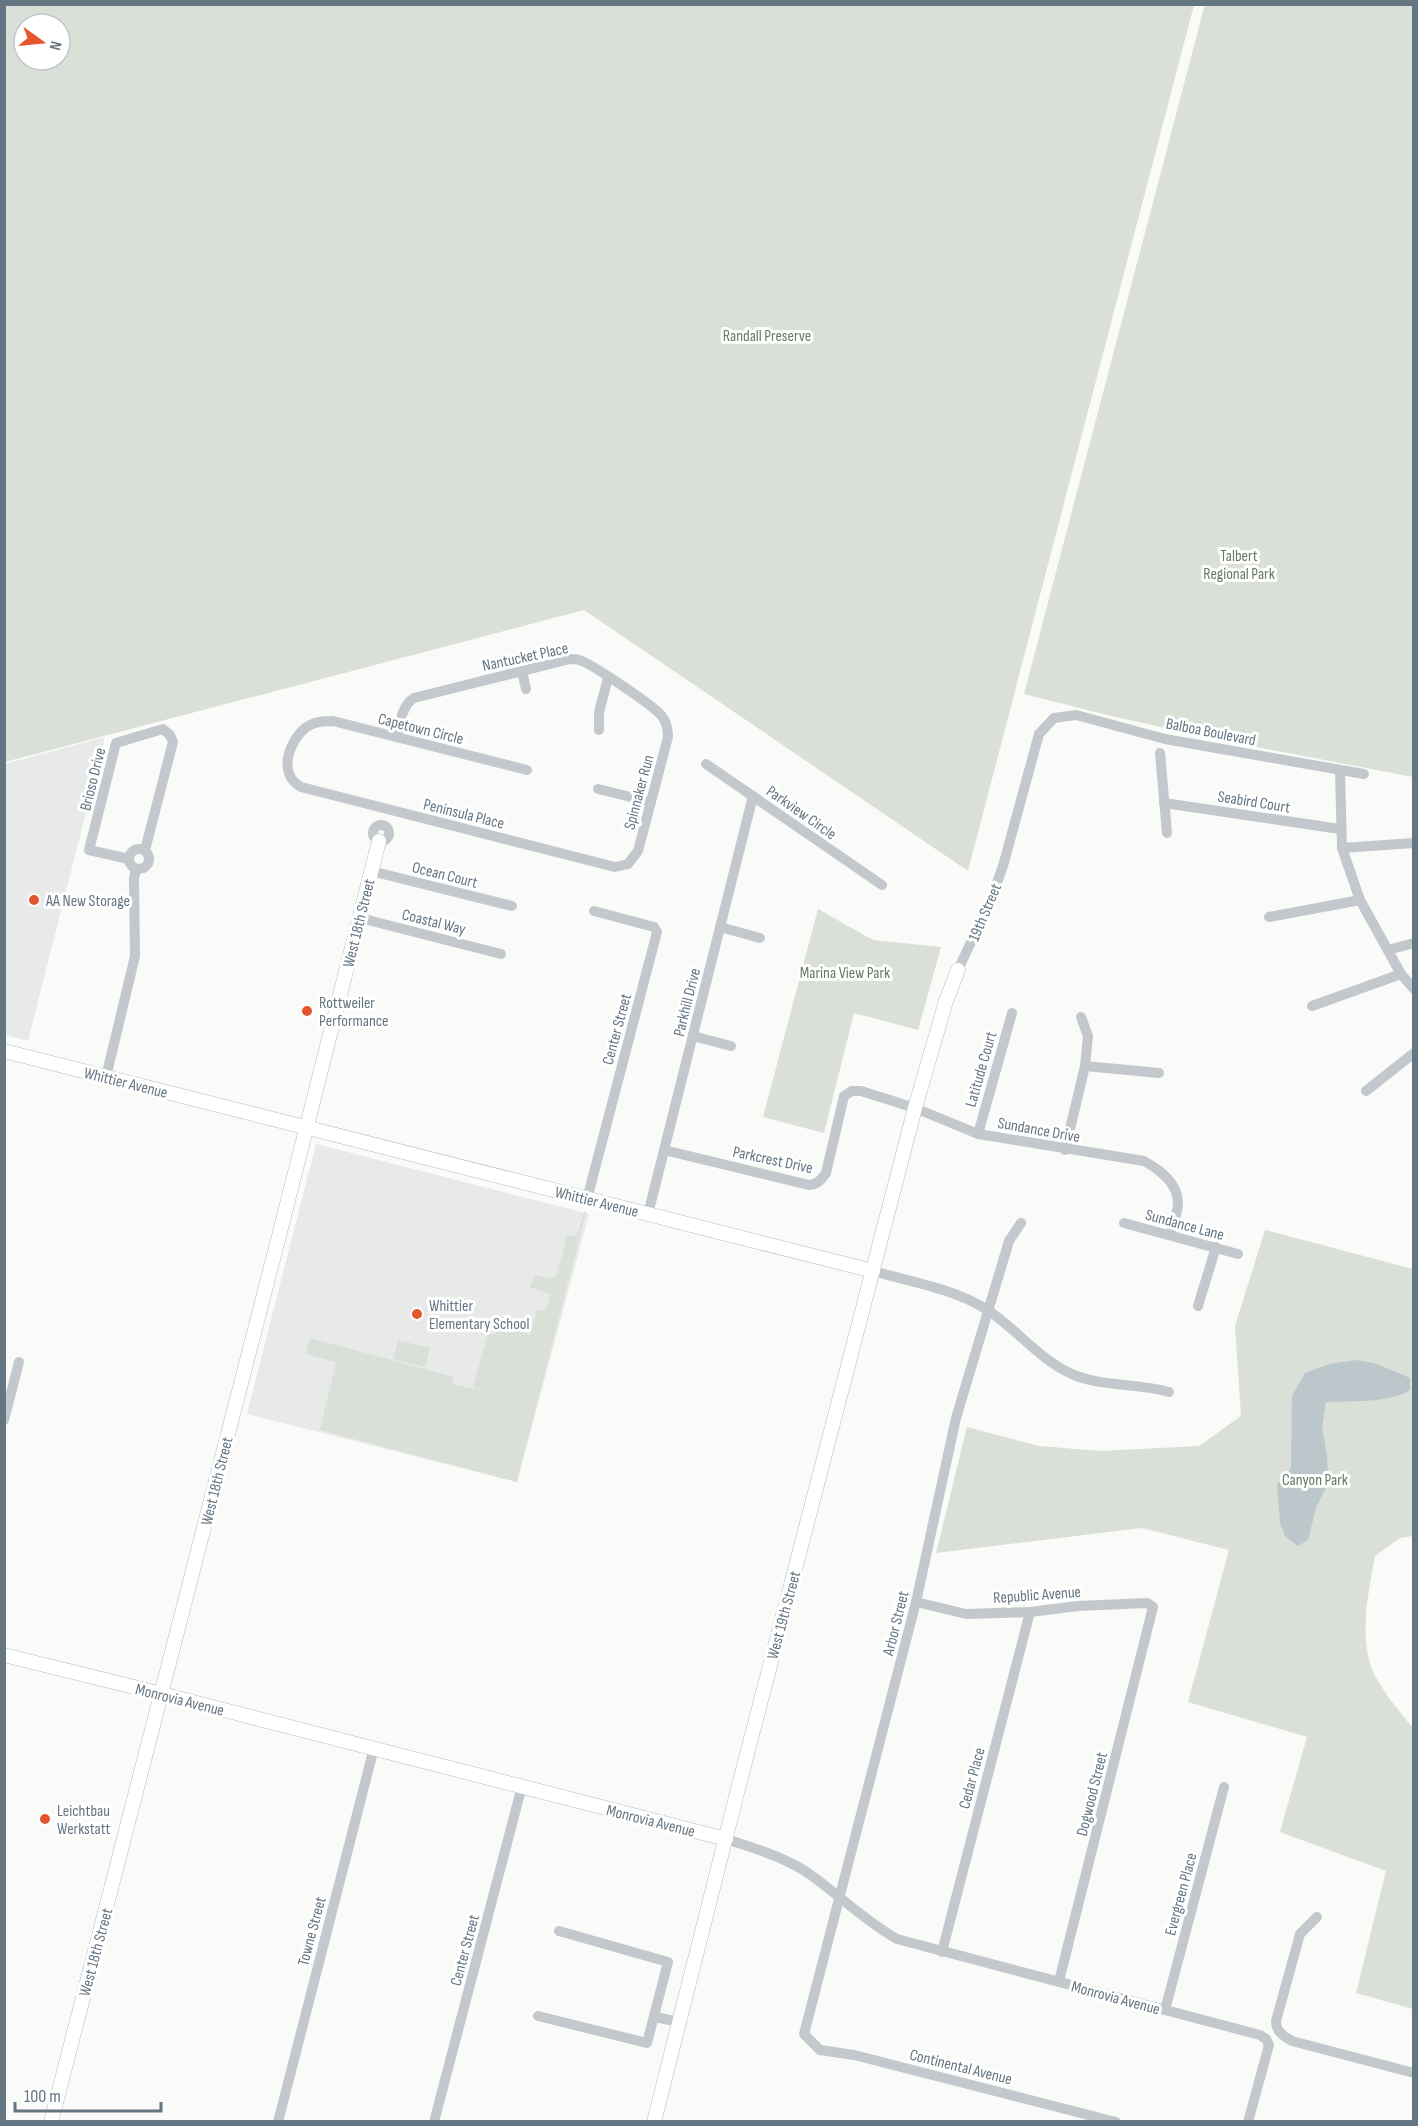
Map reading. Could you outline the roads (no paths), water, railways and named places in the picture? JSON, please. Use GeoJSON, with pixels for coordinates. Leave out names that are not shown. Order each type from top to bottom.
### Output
{"type":"FeatureCollection","features":[{"type":"Feature","properties":{"kind":"street","name":"Nantucket Place"},"geometry":{"type":"LineString","coordinates":[[397,737],[404,710],[408,702],[414,698],[570,659],[578,659],[659,712],[666,724]]}},
{"type":"Feature","properties":{"kind":"street"},"geometry":{"type":"LineString","coordinates":[[522,671],[526,689]]}},
{"type":"Feature","properties":{"kind":"street"},"geometry":{"type":"LineString","coordinates":[[599,730],[599,712],[608,678]]}},
{"type":"Feature","properties":{"kind":"street","name":"Balboa Boulevard"},"geometry":{"type":"LineString","coordinates":[[1054,718],[1066,715],[1082,716],[1165,739],[1364,774]]}},
{"type":"Feature","properties":{"kind":"street","name":"19th Street"},"geometry":{"type":"LineString","coordinates":[[915,1108],[946,1001],[1003,866],[1039,734],[1054,718]]}},
{"type":"Feature","properties":{"kind":"street","name":"Capetown Circle"},"geometry":{"type":"LineString","coordinates":[[294,782],[289,775],[288,767],[294,741],[309,726],[321,721],[333,721],[526,770]]}},
{"type":"Feature","properties":{"kind":"street","name":"Spinnaker Run"},"geometry":{"type":"LineString","coordinates":[[628,864],[638,851],[668,737],[666,724]]}},
{"type":"Feature","properties":{"kind":"street","name":"Brioso Drive"},"geometry":{"type":"LineString","coordinates":[[106,1077],[135,956],[134,879],[136,869],[143,868],[149,861],[149,855],[145,850],[173,742],[170,735],[163,729],[116,743],[89,850],[129,859]]}},
{"type":"Feature","properties":{"kind":"street"},"geometry":{"type":"LineString","coordinates":[[1160,753],[1167,833]]}},
{"type":"Feature","properties":{"kind":"street","name":"Parkview Circle"},"geometry":{"type":"LineString","coordinates":[[706,764],[882,885]]}},
{"type":"Feature","properties":{"kind":"street"},"geometry":{"type":"LineString","coordinates":[[1340,771],[1342,848],[1360,900],[1401,974],[1413,989]]}},
{"type":"Feature","properties":{"kind":"street","name":"Peninsula Place"},"geometry":{"type":"LineString","coordinates":[[294,782],[301,787],[615,867],[628,864]]}},
{"type":"Feature","properties":{"kind":"street"},"geometry":{"type":"LineString","coordinates":[[598,789],[651,802]]}},
{"type":"Feature","properties":{"kind":"street","name":"Parkhill Drive"},"geometry":{"type":"LineString","coordinates":[[648,1214],[753,796]]}},
{"type":"Feature","properties":{"kind":"street","name":"Seabird Court"},"geometry":{"type":"LineString","coordinates":[[1164,802],[1340,829]]}},
{"type":"Feature","properties":{"kind":"street","name":"West 18th Street"},"geometry":{"type":"LineString","coordinates":[[378,807],[373,834],[384,836]]}},
{"type":"Feature","properties":{"kind":"street","name":"West 18th Street"},"geometry":{"type":"LineString","coordinates":[[51,2121],[371,871],[396,812]]}},
{"type":"Feature","properties":{"kind":"street"},"geometry":{"type":"LineString","coordinates":[[1342,848],[1413,843]]}},
{"type":"Feature","properties":{"kind":"street"},"geometry":{"type":"LineString","coordinates":[[136,869],[131,865],[129,859],[131,853],[136,849],[145,850]]}},
{"type":"Feature","properties":{"kind":"street","name":"Ocean Court"},"geometry":{"type":"LineString","coordinates":[[371,871],[512,906]]}},
{"type":"Feature","properties":{"kind":"street"},"geometry":{"type":"LineString","coordinates":[[1269,917],[1360,900]]}},
{"type":"Feature","properties":{"kind":"street","name":"Center Street"},"geometry":{"type":"LineString","coordinates":[[587,1199],[657,932],[654,927],[594,911]]}},
{"type":"Feature","properties":{"kind":"street","name":"Coastal Way"},"geometry":{"type":"LineString","coordinates":[[360,918],[501,954]]}},
{"type":"Feature","properties":{"kind":"street"},"geometry":{"type":"LineString","coordinates":[[720,927],[760,938]]}},
{"type":"Feature","properties":{"kind":"street"},"geometry":{"type":"LineString","coordinates":[[1388,950],[1413,943]]}},
{"type":"Feature","properties":{"kind":"street"},"geometry":{"type":"LineString","coordinates":[[1312,1006],[1401,974]]}},
{"type":"Feature","properties":{"kind":"street","name":"Latitude Court"},"geometry":{"type":"LineString","coordinates":[[978,1134],[1012,1013]]}},
{"type":"Feature","properties":{"kind":"street"},"geometry":{"type":"LineString","coordinates":[[1065,1150],[1085,1066],[1088,1036],[1081,1017]]}},
{"type":"Feature","properties":{"kind":"street"},"geometry":{"type":"LineString","coordinates":[[693,1036],[731,1046]]}},
{"type":"Feature","properties":{"kind":"street","name":"Whittier Avenue"},"geometry":{"type":"LineString","coordinates":[[4,1051],[952,1293],[971,1300],[989,1311],[1045,1358],[1075,1375],[1095,1381],[1150,1386],[1168,1392]]}},
{"type":"Feature","properties":{"kind":"street"},"geometry":{"type":"LineString","coordinates":[[1366,1090],[1413,1053]]}},
{"type":"Feature","properties":{"kind":"street"},"geometry":{"type":"LineString","coordinates":[[1085,1066],[1160,1073]]}},
{"type":"Feature","properties":{"kind":"street","name":"Parkcrest Drive"},"geometry":{"type":"LineString","coordinates":[[664,1150],[809,1185],[815,1184],[826,1173],[844,1096],[852,1091],[861,1090],[915,1108]]}},
{"type":"Feature","properties":{"kind":"street","name":"Sundance Drive"},"geometry":{"type":"LineString","coordinates":[[915,1108],[978,1134],[1065,1150],[1144,1161],[1161,1170],[1175,1189],[1178,1203],[1170,1235]]}},
{"type":"Feature","properties":{"kind":"street","name":"West 19th Street"},"geometry":{"type":"LineString","coordinates":[[654,2121],[915,1108]]}},
{"type":"Feature","properties":{"kind":"street","name":"Arbor Street"},"geometry":{"type":"LineString","coordinates":[[804,2034],[916,1602],[956,1418],[1009,1241],[1022,1223]]}},
{"type":"Feature","properties":{"kind":"street","name":"Sundance Lane"},"geometry":{"type":"LineString","coordinates":[[1124,1224],[1238,1254]]}},
{"type":"Feature","properties":{"kind":"street"},"geometry":{"type":"LineString","coordinates":[[1198,1306],[1216,1247]]}},
{"type":"Feature","properties":{"kind":"street"},"geometry":{"type":"LineString","coordinates":[[4,1420],[19,1362]]}},
{"type":"Feature","properties":{"kind":"street","name":"Republic Avenue"},"geometry":{"type":"LineString","coordinates":[[916,1602],[966,1614],[1030,1612],[1078,1606],[1147,1603],[1153,1608],[1153,1613]]}},
{"type":"Feature","properties":{"kind":"street","name":"Cedar Place"},"geometry":{"type":"LineString","coordinates":[[942,1952],[1030,1612]]}},
{"type":"Feature","properties":{"kind":"street","name":"Dogwood Street"},"geometry":{"type":"LineString","coordinates":[[1059,1982],[1153,1613]]}},
{"type":"Feature","properties":{"kind":"street","name":"Monrovia Avenue"},"geometry":{"type":"LineString","coordinates":[[4,1655],[726,1839],[786,1860],[814,1877],[867,1921],[897,1939],[1253,2032],[1266,2039],[1269,2045],[1248,2121]]}},
{"type":"Feature","properties":{"kind":"street","name":"Towne Street"},"geometry":{"type":"LineString","coordinates":[[278,2121],[374,1748]]}},
{"type":"Feature","properties":{"kind":"street","name":"Center Street"},"geometry":{"type":"LineString","coordinates":[[434,2121],[522,1786]]}},
{"type":"Feature","properties":{"kind":"street","name":"Evergreen Place"},"geometry":{"type":"LineString","coordinates":[[1165,2010],[1224,1787]]}},
{"type":"Feature","properties":{"kind":"street"},"geometry":{"type":"LineString","coordinates":[[1317,1917],[1300,1934],[1276,2021],[1280,2033],[1292,2041],[1413,2073]]}},
{"type":"Feature","properties":{"kind":"street"},"geometry":{"type":"LineString","coordinates":[[538,2016],[648,2043],[655,2017],[668,1962],[559,1931]]}},
{"type":"Feature","properties":{"kind":"street"},"geometry":{"type":"LineString","coordinates":[[655,2017],[679,2022]]}},
{"type":"Feature","properties":{"kind":"street","name":"Continental Avenue"},"geometry":{"type":"LineString","coordinates":[[804,2034],[820,2050],[854,2055],[1116,2121]]}},
{"type":"Feature","properties":{"kind":"place","name":"AA New Storage"},"geometry":{"type":"Point","coordinates":[34,900]}},
{"type":"Feature","properties":{"kind":"place","name":"Rottweiler Performance"},"geometry":{"type":"Point","coordinates":[307,1011]}},
{"type":"Feature","properties":{"kind":"place","name":"Whittier Elementary School"},"geometry":{"type":"Point","coordinates":[417,1314]}},
{"type":"Feature","properties":{"kind":"place","name":"Leichtbau Werkstatt"},"geometry":{"type":"Point","coordinates":[45,1819]}},
{"type":"Feature","properties":{"kind":"park label","name":"Randall Preserve"},"geometry":{"type":"Point","coordinates":[767,335]}},
{"type":"Feature","properties":{"kind":"park label","name":"Talbert Regional Park"},"geometry":{"type":"Point","coordinates":[1239,564]}},
{"type":"Feature","properties":{"kind":"park label","name":"Marina View Park"},"geometry":{"type":"Point","coordinates":[845,972]}},
{"type":"Feature","properties":{"kind":"park label","name":"Canyon Park"},"geometry":{"type":"Point","coordinates":[1315,1479]}}]}
